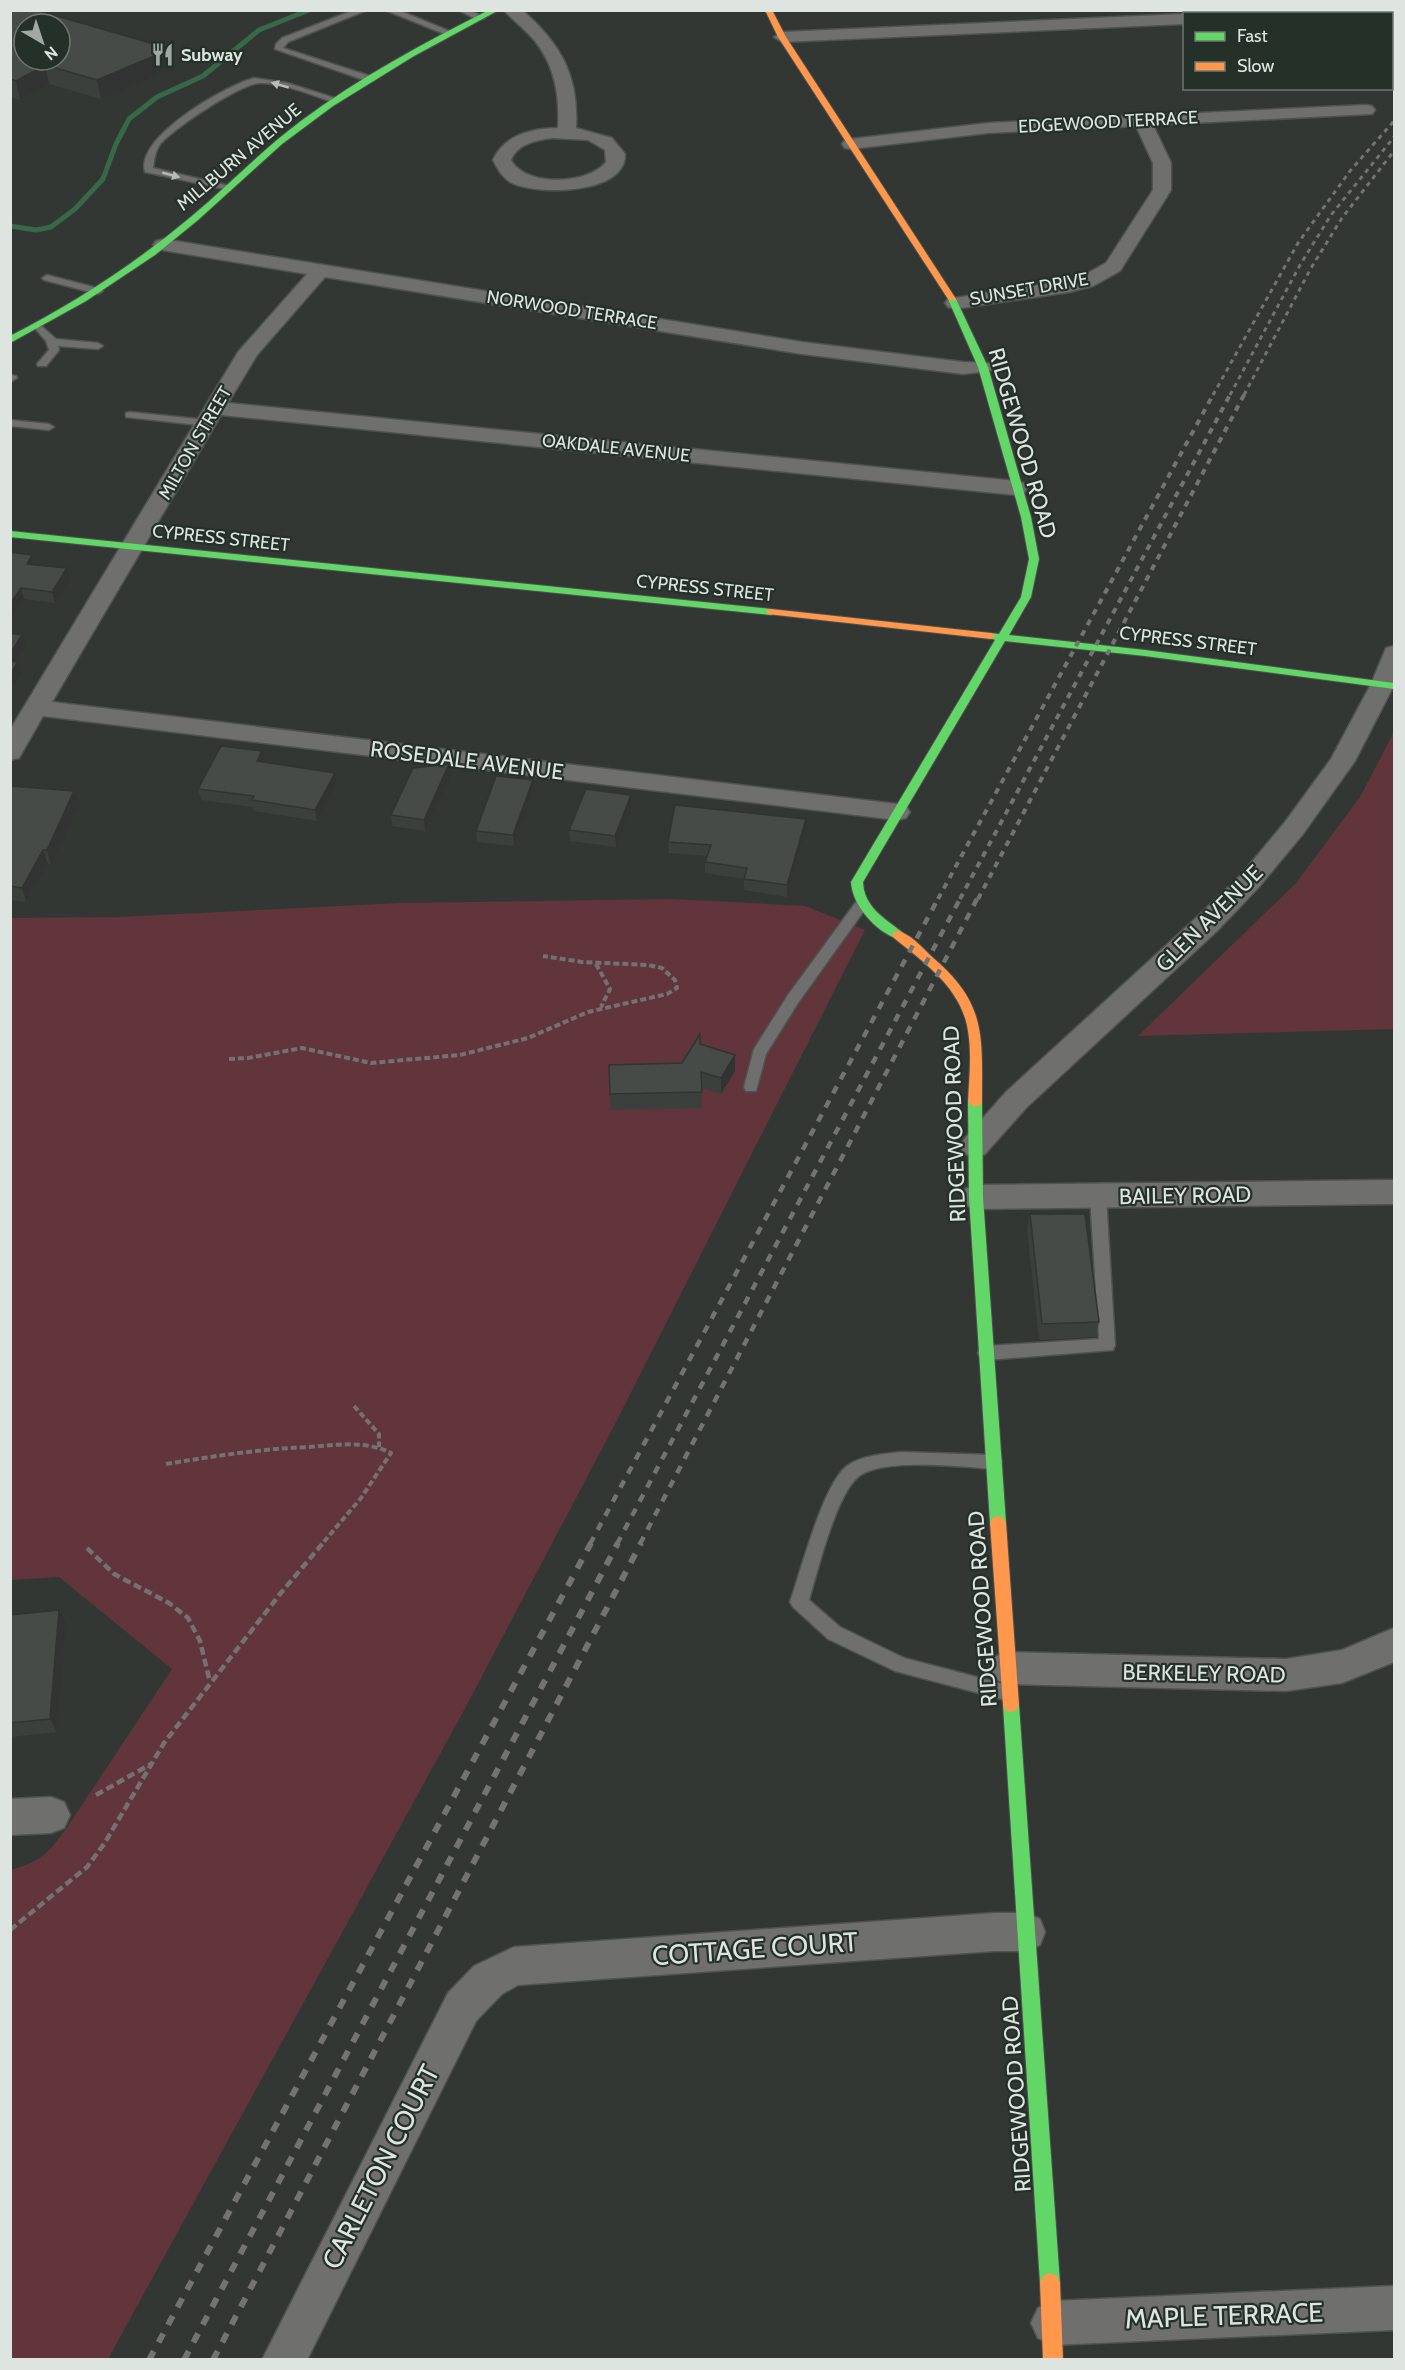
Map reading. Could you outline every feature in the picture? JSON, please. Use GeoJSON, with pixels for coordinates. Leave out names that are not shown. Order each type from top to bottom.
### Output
{"type":"FeatureCollection","features":[{"type":"Feature","properties":{"kind":"street","name":"MILLBURN AVENUE"},"geometry":{"type":"LineString","coordinates":[[10,340],[98,291],[136,266],[280,142],[337,100],[450,33],[496,10]]}},
{"type":"Feature","properties":{"kind":"street"},"geometry":{"type":"LineString","coordinates":[[512,10],[539,35],[558,64],[568,92],[570,106],[567,133]]}},
{"type":"Feature","properties":{"kind":"street","name":"RIDGEWOOD ROAD"},"geometry":{"type":"LineString","coordinates":[[768,10],[782,37],[955,303],[983,367],[1026,517],[1034,559],[1026,597],[856,882],[856,894],[861,905],[950,982],[973,1018],[976,1197],[1053,2341]]}},
{"type":"Feature","properties":{"kind":"street"},"geometry":{"type":"LineString","coordinates":[[782,37],[1183,19]]}},
{"type":"Feature","properties":{"kind":"street","name":"EDGEWOOD TERRACE"},"geometry":{"type":"LineString","coordinates":[[851,144],[988,128],[1366,110]]}},
{"type":"Feature","properties":{"kind":"street","name":"SUNSET DRIVE"},"geometry":{"type":"LineString","coordinates":[[955,303],[1069,286],[1086,282],[1113,267],[1162,190],[1162,163],[1141,119]]}},
{"type":"Feature","properties":{"kind":"street"},"geometry":{"type":"LineString","coordinates":[[567,133],[597,138],[611,147],[617,157],[612,168],[589,181],[554,185],[521,179],[503,165],[507,149],[521,140],[542,134],[567,133]]}},
{"type":"Feature","properties":{"kind":"street","name":"NORWOOD TERRACE"},"geometry":{"type":"LineString","coordinates":[[163,244],[802,348],[963,368],[983,367]]}},
{"type":"Feature","properties":{"kind":"street","name":"MILTON STREET"},"geometry":{"type":"LineString","coordinates":[[10,752],[134,548],[248,352],[322,269]]}},
{"type":"Feature","properties":{"kind":"street","name":"OAKDALE AVENUE"},"geometry":{"type":"LineString","coordinates":[[211,416],[1016,488]]}},
{"type":"Feature","properties":{"kind":"street","name":"CYPRESS STREET"},"geometry":{"type":"LineString","coordinates":[[10,534],[884,624],[1145,653],[1389,685]]}},
{"type":"Feature","properties":{"kind":"street","name":"GLEN AVENUE"},"geometry":{"type":"LineString","coordinates":[[975,1146],[1016,1100],[1208,924],[1250,881],[1294,828],[1342,761],[1389,685],[1395,653]]}},
{"type":"Feature","properties":{"kind":"street","name":"ROSEDALE AVENUE"},"geometry":{"type":"LineString","coordinates":[[37,708],[897,812]]}},
{"type":"Feature","properties":{"kind":"street","name":"BAILEY ROAD"},"geometry":{"type":"LineString","coordinates":[[976,1197],[1395,1192]]}},
{"type":"Feature","properties":{"kind":"street","name":"BERKELEY ROAD"},"geometry":{"type":"LineString","coordinates":[[1008,1681],[1284,1676],[1340,1669],[1379,1654],[1395,1644]]}},
{"type":"Feature","properties":{"kind":"street"},"geometry":{"type":"LineString","coordinates":[[10,1817],[51,1815]]}},
{"type":"Feature","properties":{"kind":"street","name":"COTTAGE COURT"},"geometry":{"type":"LineString","coordinates":[[488,1980],[514,1966],[983,1933],[1026,1932]]}},
{"type":"Feature","properties":{"kind":"street","name":"CARLETON COURT"},"geometry":{"type":"LineString","coordinates":[[284,2360],[462,2007],[488,1980]]}},
{"type":"Feature","properties":{"kind":"street","name":"MAPLE TERRACE"},"geometry":{"type":"LineString","coordinates":[[1053,2341],[1395,2308]]}},
{"type":"Feature","properties":{"kind":"lane"},"geometry":{"type":"LineString","coordinates":[[363,10],[285,40],[280,44],[279,49],[370,79]]}},
{"type":"Feature","properties":{"kind":"lane"},"geometry":{"type":"LineString","coordinates":[[389,10],[450,33]]}},
{"type":"Feature","properties":{"kind":"lane"},"geometry":{"type":"LineString","coordinates":[[462,10],[481,18]]}},
{"type":"Feature","properties":{"kind":"lane"},"geometry":{"type":"LineString","coordinates":[[227,188],[148,170],[157,144],[228,92],[246,82],[265,81],[337,100]]}},
{"type":"Feature","properties":{"kind":"lane"},"geometry":{"type":"LineString","coordinates":[[47,278],[98,291]]}},
{"type":"Feature","properties":{"kind":"lane"},"geometry":{"type":"LineString","coordinates":[[38,326],[52,342],[54,350],[42,364]]}},
{"type":"Feature","properties":{"kind":"lane"},"geometry":{"type":"LineString","coordinates":[[52,342],[98,346]]}},
{"type":"Feature","properties":{"kind":"lane"},"geometry":{"type":"LineString","coordinates":[[130,415],[211,416]]}},
{"type":"Feature","properties":{"kind":"lane"},"geometry":{"type":"LineString","coordinates":[[10,423],[49,427]]}},
{"type":"Feature","properties":{"kind":"lane"},"geometry":{"type":"LineString","coordinates":[[751,1087],[759,1053],[793,999],[861,905]]}},
{"type":"Feature","properties":{"kind":"lane"},"geometry":{"type":"LineString","coordinates":[[986,1353],[1107,1345],[1098,1196]]}},
{"type":"Feature","properties":{"kind":"lane"},"geometry":{"type":"LineString","coordinates":[[994,1462],[887,1459],[852,1472],[832,1502],[799,1602],[834,1633],[901,1665],[1008,1681]]}},
{"type":"Feature","properties":{"kind":"path"},"geometry":{"type":"LineString","coordinates":[[229,1059],[248,1058],[302,1048],[371,1063],[460,1055],[528,1038],[574,1017],[598,1009],[667,994],[677,988],[675,980],[662,968],[648,965],[596,964],[543,956]]}},
{"type":"Feature","properties":{"kind":"path"},"geometry":{"type":"LineString","coordinates":[[596,964],[610,989],[604,1004],[598,1009]]}},
{"type":"Feature","properties":{"kind":"path"},"geometry":{"type":"LineString","coordinates":[[354,1406],[379,1434],[379,1446]]}},
{"type":"Feature","properties":{"kind":"path"},"geometry":{"type":"LineString","coordinates":[[10,1930],[87,1867],[104,1844],[164,1743],[380,1471],[391,1453],[379,1446],[355,1444],[249,1450],[166,1464]]}},
{"type":"Feature","properties":{"kind":"path"},"geometry":{"type":"LineString","coordinates":[[87,1548],[105,1568],[115,1575],[167,1602],[184,1614],[195,1629],[210,1683]]}},
{"type":"Feature","properties":{"kind":"path"},"geometry":{"type":"LineString","coordinates":[[96,1795],[152,1764]]}},
{"type":"Feature","properties":{"kind":"shaded area"},"geometry":{"type":"Polygon","coordinates":[[[1394,732],[1394,1029],[1138,1036],[1296,883],[1360,797],[1394,732]]]}},
{"type":"Feature","properties":{"kind":"shaded area"},"geometry":{"type":"Polygon","coordinates":[[[670,899],[805,906],[865,930],[613,1428],[462,1714],[108,2359],[11,2359],[11,1870],[43,1856],[59,1838],[172,1669],[59,1577],[11,1580],[11,918],[117,917],[401,903],[670,899]]]}},
{"type":"Feature","properties":{"kind":"building"},"geometry":{"type":"Polygon","coordinates":[[[10,10],[43,12],[12,12],[12,72],[32,72],[16,81],[10,79],[10,10]]]}},
{"type":"Feature","properties":{"kind":"building"},"geometry":{"type":"Polygon","coordinates":[[[72,20],[171,49],[97,80],[69,72],[72,72],[72,20]]]}},
{"type":"Feature","properties":{"kind":"building"},"geometry":{"type":"Polygon","coordinates":[[[10,552],[32,555],[27,564],[67,568],[52,592],[21,588],[10,604],[10,552]]]}},
{"type":"Feature","properties":{"kind":"building"},"geometry":{"type":"Polygon","coordinates":[[[10,633],[22,635],[10,654],[10,633]]]}},
{"type":"Feature","properties":{"kind":"building"},"geometry":{"type":"Polygon","coordinates":[[[10,661],[18,662],[10,675],[10,661]]]}},
{"type":"Feature","properties":{"kind":"building"},"geometry":{"type":"Polygon","coordinates":[[[221,746],[262,751],[257,761],[335,773],[315,810],[252,800],[254,796],[198,789],[221,746]]]}},
{"type":"Feature","properties":{"kind":"building"},"geometry":{"type":"Polygon","coordinates":[[[449,764],[424,820],[391,815],[413,768],[449,764]]]}},
{"type":"Feature","properties":{"kind":"building"},"geometry":{"type":"Polygon","coordinates":[[[496,776],[533,780],[513,835],[476,831],[496,776]]]}},
{"type":"Feature","properties":{"kind":"building"},"geometry":{"type":"Polygon","coordinates":[[[12,786],[74,791],[47,850],[43,850],[22,888],[10,886],[10,789],[12,786]]]}},
{"type":"Feature","properties":{"kind":"building"},"geometry":{"type":"Polygon","coordinates":[[[586,789],[631,795],[615,836],[569,830],[586,789]]]}},
{"type":"Feature","properties":{"kind":"building"},"geometry":{"type":"Polygon","coordinates":[[[675,805],[806,819],[787,885],[744,879],[747,868],[705,862],[711,845],[668,842],[675,805]]]}},
{"type":"Feature","properties":{"kind":"building"},"geometry":{"type":"Polygon","coordinates":[[[700,1034],[700,1044],[735,1055],[721,1078],[701,1072],[702,1092],[610,1094],[609,1065],[682,1063],[700,1034]]]}},
{"type":"Feature","properties":{"kind":"building"},"geometry":{"type":"Polygon","coordinates":[[[1030,1214],[1085,1214],[1099,1322],[1042,1324],[1030,1214]]]}},
{"type":"Feature","properties":{"kind":"building"},"geometry":{"type":"Polygon","coordinates":[[[59,1610],[50,1719],[10,1723],[10,1615],[59,1610]]]}},
{"type":"Feature","properties":{"kind":"waterway"},"geometry":{"type":"LineString","coordinates":[[10,226],[36,230],[51,227],[75,209],[103,179],[116,144],[129,119],[157,97],[203,76],[259,30],[309,10]]}},
{"type":"Feature","properties":{"kind":"railway"},"geometry":{"type":"LineString","coordinates":[[1213,395],[1298,243],[1350,171],[1394,121]]}},
{"type":"Feature","properties":{"kind":"railway"},"geometry":{"type":"LineString","coordinates":[[1230,395],[1300,265],[1331,215],[1394,137]]}},
{"type":"Feature","properties":{"kind":"railway"},"geometry":{"type":"LineString","coordinates":[[1244,395],[1311,268],[1342,218],[1394,151]]}},
{"type":"Feature","properties":{"kind":"railway"},"geometry":{"type":"LineString","coordinates":[[938,899],[1214,393]]}},
{"type":"Feature","properties":{"kind":"railway"},"geometry":{"type":"LineString","coordinates":[[960,899],[1231,393]]}},
{"type":"Feature","properties":{"kind":"railway"},"geometry":{"type":"LineString","coordinates":[[978,899],[1245,393]]}},
{"type":"Feature","properties":{"kind":"railway"},"geometry":{"type":"LineString","coordinates":[[590,1544],[939,897]]}},
{"type":"Feature","properties":{"kind":"railway"},"geometry":{"type":"LineString","coordinates":[[617,1544],[961,897]]}},
{"type":"Feature","properties":{"kind":"railway"},"geometry":{"type":"LineString","coordinates":[[640,1544],[978,897]]}},
{"type":"Feature","properties":{"kind":"railway"},"geometry":{"type":"LineString","coordinates":[[149,2360],[591,1543]]}},
{"type":"Feature","properties":{"kind":"railway"},"geometry":{"type":"LineString","coordinates":[[184,2360],[618,1543]]}},
{"type":"Feature","properties":{"kind":"railway"},"geometry":{"type":"LineString","coordinates":[[213,2360],[641,1543]]}},
{"type":"Feature","properties":{"kind":"traffic: fast"},"geometry":{"type":"LineString","coordinates":[[10,340],[83,300],[151,253],[195,218],[279,142],[330,104],[411,54],[496,10]]}},
{"type":"Feature","properties":{"kind":"traffic: fast"},"geometry":{"type":"LineString","coordinates":[[898,935],[864,906],[857,891],[857,882],[1026,597],[1034,559],[1026,517],[983,367],[952,299]]}},
{"type":"Feature","properties":{"kind":"traffic: fast"},"geometry":{"type":"LineString","coordinates":[[10,534],[771,612]]}},
{"type":"Feature","properties":{"kind":"traffic: fast"},"geometry":{"type":"LineString","coordinates":[[991,636],[1145,653],[1394,686]]}},
{"type":"Feature","properties":{"kind":"traffic: fast"},"geometry":{"type":"LineString","coordinates":[[975,1102],[976,1197],[998,1523]]}},
{"type":"Feature","properties":{"kind":"traffic: fast"},"geometry":{"type":"LineString","coordinates":[[1011,1705],[1050,2283]]}},
{"type":"Feature","properties":{"kind":"traffic: slow"},"geometry":{"type":"LineString","coordinates":[[768,10],[782,37],[952,299]]}},
{"type":"Feature","properties":{"kind":"traffic: slow"},"geometry":{"type":"LineString","coordinates":[[771,612],[991,636]]}},
{"type":"Feature","properties":{"kind":"traffic: slow"},"geometry":{"type":"LineString","coordinates":[[898,935],[943,973],[969,1009],[976,1042],[975,1102]]}},
{"type":"Feature","properties":{"kind":"traffic: slow"},"geometry":{"type":"LineString","coordinates":[[998,1523],[1011,1705]]}},
{"type":"Feature","properties":{"kind":"traffic: slow"},"geometry":{"type":"LineString","coordinates":[[1050,2283],[1053,2360]]}},
{"type":"Feature","properties":{"kind":"place","name":"Subway"},"geometry":{"type":"Point","coordinates":[163,55]}}]}
